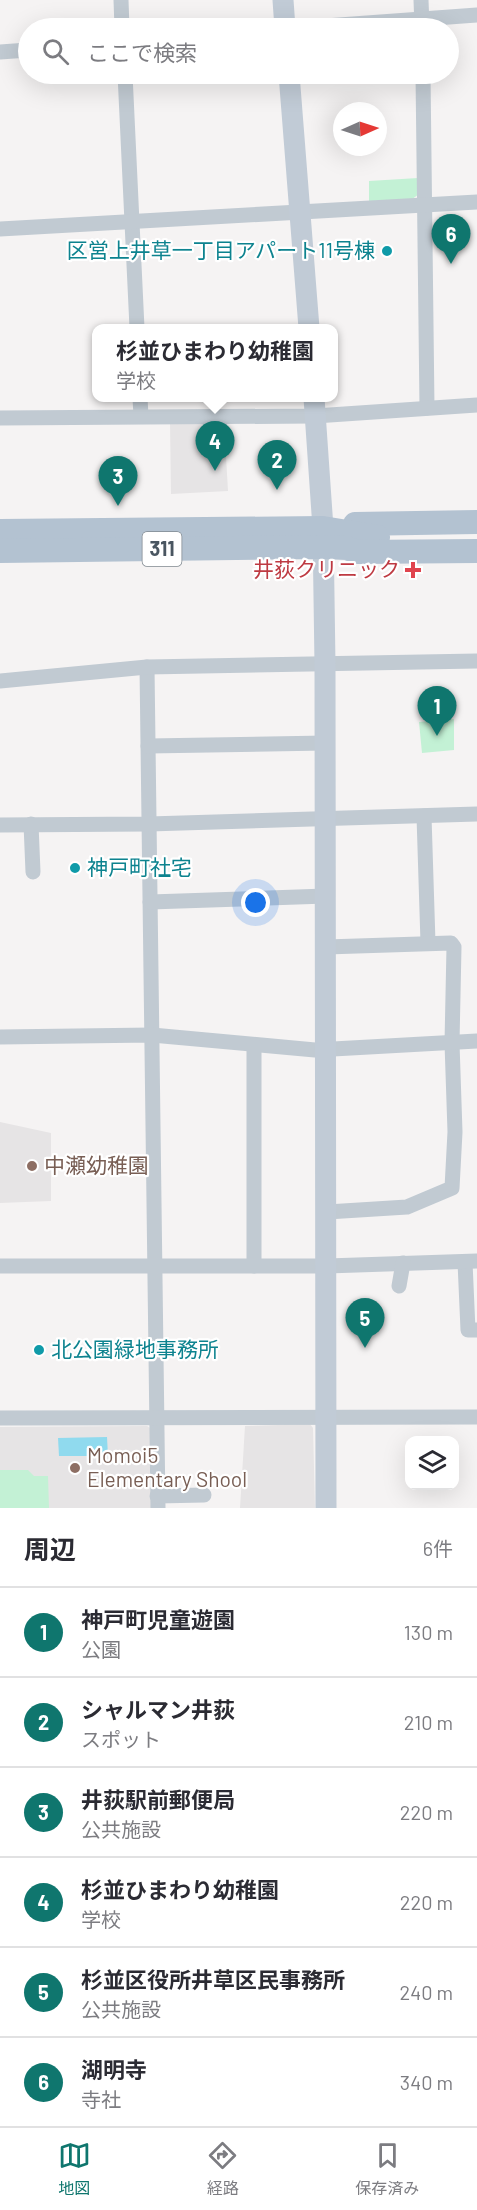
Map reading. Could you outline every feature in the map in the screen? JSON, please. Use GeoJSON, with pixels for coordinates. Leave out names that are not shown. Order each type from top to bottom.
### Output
{"type":"FeatureCollection","features":[{"type":"Feature","properties":{"kind":"main road"},"geometry":{"type":"LineString","coordinates":[[323,538],[348,524],[477,522]]}},
{"type":"Feature","properties":{"kind":"main road","name":"311"},"geometry":{"type":"LineString","coordinates":[[0,551],[16,538],[477,536]]}},
{"type":"Feature","properties":{"kind":"main road"},"geometry":{"type":"LineString","coordinates":[[323,538],[357,552],[477,551]]}},
{"type":"Feature","properties":{"kind":"street"},"geometry":{"type":"LineString","coordinates":[[121,0],[122,18]]}},
{"type":"Feature","properties":{"kind":"street"},"geometry":{"type":"LineString","coordinates":[[283,0],[284,18]]}},
{"type":"Feature","properties":{"kind":"street"},"geometry":{"type":"LineString","coordinates":[[421,0],[422,18]]}},
{"type":"Feature","properties":{"kind":"street"},"geometry":{"type":"LineString","coordinates":[[459,18],[477,15]]}},
{"type":"Feature","properties":{"kind":"street"},"geometry":{"type":"LineString","coordinates":[[0,52],[18,51]]}},
{"type":"Feature","properties":{"kind":"street"},"geometry":{"type":"LineString","coordinates":[[125,84],[137,324]]}},
{"type":"Feature","properties":{"kind":"street"},"geometry":{"type":"LineString","coordinates":[[290,84],[309,324]]}},
{"type":"Feature","properties":{"kind":"street"},"geometry":{"type":"LineString","coordinates":[[423,84],[427,408]]}},
{"type":"Feature","properties":{"kind":"street"},"geometry":{"type":"LineString","coordinates":[[0,229],[477,202]]}},
{"type":"Feature","properties":{"kind":"street"},"geometry":{"type":"LineString","coordinates":[[141,402],[141,416]]}},
{"type":"Feature","properties":{"kind":"street"},"geometry":{"type":"LineString","coordinates":[[0,418],[141,416],[315,407],[427,408],[477,405]]}},
{"type":"Feature","properties":{"kind":"street"},"geometry":{"type":"LineString","coordinates":[[315,407],[323,538],[326,743],[326,1508]]}},
{"type":"Feature","properties":{"kind":"street"},"geometry":{"type":"LineString","coordinates":[[0,681],[147,667],[477,661]]}},
{"type":"Feature","properties":{"kind":"street"},"geometry":{"type":"LineString","coordinates":[[147,667],[158,1502],[204,1495]]}},
{"type":"Feature","properties":{"kind":"street"},"geometry":{"type":"LineString","coordinates":[[148,746],[326,743]]}},
{"type":"Feature","properties":{"kind":"street"},"geometry":{"type":"LineString","coordinates":[[0,825],[149,824],[477,814]]}},
{"type":"Feature","properties":{"kind":"street"},"geometry":{"type":"LineString","coordinates":[[424,816],[428,944]]}},
{"type":"Feature","properties":{"kind":"street"},"geometry":{"type":"LineString","coordinates":[[31,824],[33,873]]}},
{"type":"Feature","properties":{"kind":"street"},"geometry":{"type":"LineString","coordinates":[[150,902],[326,896]]}},
{"type":"Feature","properties":{"kind":"street"},"geometry":{"type":"LineString","coordinates":[[326,947],[451,943],[454,946],[452,1043],[455,1132],[452,1188],[407,1208],[327,1212]]}},
{"type":"Feature","properties":{"kind":"street"},"geometry":{"type":"LineString","coordinates":[[0,1037],[152,1035],[327,1050],[477,1041]]}},
{"type":"Feature","properties":{"kind":"street"},"geometry":{"type":"LineString","coordinates":[[254,1045],[254,1266]]}},
{"type":"Feature","properties":{"kind":"street"},"geometry":{"type":"LineString","coordinates":[[0,1266],[327,1266],[471,1262],[465,1319],[468,1330],[477,1330]]}},
{"type":"Feature","properties":{"kind":"street"},"geometry":{"type":"LineString","coordinates":[[399,1286],[403,1263]]}},
{"type":"Feature","properties":{"kind":"street"},"geometry":{"type":"LineString","coordinates":[[0,1418],[477,1417]]}},
{"type":"Feature","properties":{"kind":"shaded area"},"geometry":{"type":"Polygon","coordinates":[[[170,422],[224,422],[228,491],[171,494],[170,422]]]}},
{"type":"Feature","properties":{"kind":"shaded area"},"geometry":{"type":"Polygon","coordinates":[[[0,1122],[51,1133],[51,1201],[0,1203],[0,1122]]]}},
{"type":"Feature","properties":{"kind":"shaded area"},"geometry":{"type":"Polygon","coordinates":[[[310,1424],[313,1428],[315,1508],[240,1508],[245,1426],[310,1424]]]}},
{"type":"Feature","properties":{"kind":"shaded area","name":"Momoi5 Elementary Shool"},"geometry":{"type":"Polygon","coordinates":[[[147,1426],[150,1428],[151,1508],[0,1508],[0,1427],[147,1426]]]}},
{"type":"Feature","properties":{"kind":"green space"},"geometry":{"type":"Polygon","coordinates":[[[418,178],[419,194],[411,200],[369,202],[369,181],[418,178]]]}},
{"type":"Feature","properties":{"kind":"green space"},"geometry":{"type":"Polygon","coordinates":[[[454,719],[454,750],[422,753],[419,722],[454,719]]]}},
{"type":"Feature","properties":{"kind":"green space"},"geometry":{"type":"Polygon","coordinates":[[[0,1470],[28,1470],[34,1476],[48,1476],[49,1508],[0,1508],[0,1470]]]}},
{"type":"Feature","properties":{"kind":"water"},"geometry":{"type":"Polygon","coordinates":[[[107,1437],[108,1456],[59,1456],[58,1438],[107,1437]]]}},
{"type":"Feature","properties":{"kind":"place","name":"区営上井草一丁目アパート11号棟"},"geometry":{"type":"Point","coordinates":[387,251]}},
{"type":"Feature","properties":{"kind":"place","name":"湖明寺"},"geometry":{"type":"Point","coordinates":[451,264]}},
{"type":"Feature","properties":{"kind":"place","name":"杉並ひまわり幼稚園"},"geometry":{"type":"Point","coordinates":[215,471]}},
{"type":"Feature","properties":{"kind":"place","name":"シャルマン井荻"},"geometry":{"type":"Point","coordinates":[277,490]}},
{"type":"Feature","properties":{"kind":"place","name":"井荻駅前郵便局"},"geometry":{"type":"Point","coordinates":[118,506]}},
{"type":"Feature","properties":{"kind":"place","name":"井荻クリニック"},"geometry":{"type":"Point","coordinates":[413,570]}},
{"type":"Feature","properties":{"kind":"place","name":"神戸町児童遊園"},"geometry":{"type":"Point","coordinates":[437,736]}},
{"type":"Feature","properties":{"kind":"place","name":"神戸町社宅"},"geometry":{"type":"Point","coordinates":[75,868]}},
{"type":"Feature","properties":{"kind":"place","name":"中瀬幼稚園"},"geometry":{"type":"Point","coordinates":[32,1166]}},
{"type":"Feature","properties":{"kind":"place","name":"杉並区役所井草区民事務所"},"geometry":{"type":"Point","coordinates":[365,1348]}},
{"type":"Feature","properties":{"kind":"place","name":"北公園緑地事務所"},"geometry":{"type":"Point","coordinates":[39,1350]}},
{"type":"Feature","properties":{"kind":"place","name":"Momoi5 Elementary Shool"},"geometry":{"type":"Point","coordinates":[75,1468]}}]}
